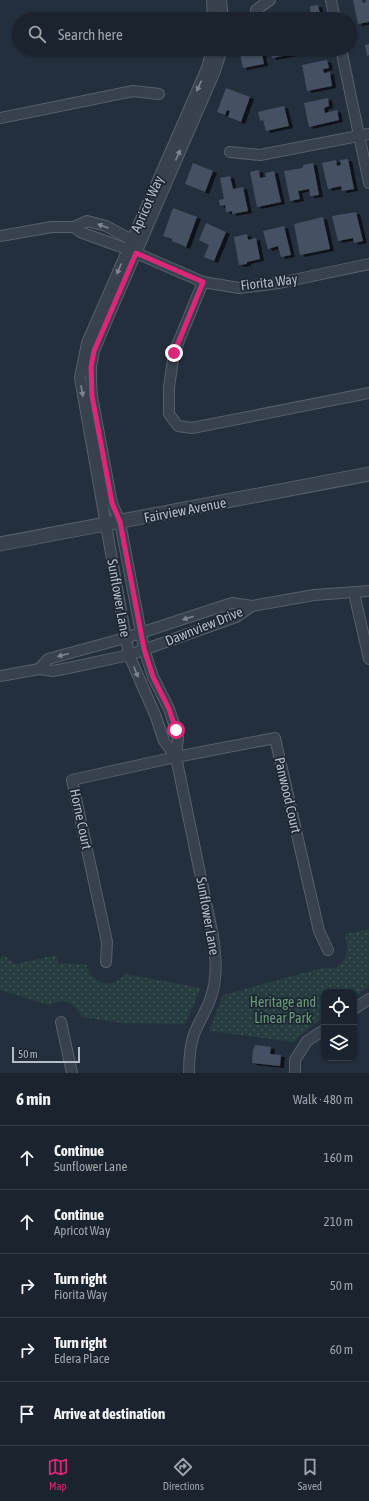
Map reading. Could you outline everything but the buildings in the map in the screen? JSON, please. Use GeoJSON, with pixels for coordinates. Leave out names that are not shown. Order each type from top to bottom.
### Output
{"type":"FeatureCollection","features":[{"type":"Feature","properties":{"kind":"street"},"geometry":{"type":"LineString","coordinates":[[212,0],[213,12]]}},
{"type":"Feature","properties":{"kind":"street"},"geometry":{"type":"LineString","coordinates":[[221,0],[222,12]]}},
{"type":"Feature","properties":{"kind":"street"},"geometry":{"type":"LineString","coordinates":[[256,10],[270,0]]}},
{"type":"Feature","properties":{"kind":"street"},"geometry":{"type":"LineString","coordinates":[[331,0],[334,12]]}},
{"type":"Feature","properties":{"kind":"street","name":"Apricot Way"},"geometry":{"type":"LineString","coordinates":[[120,522],[112,503],[92,396],[91,367],[94,351],[131,247],[207,68],[210,56]]}},
{"type":"Feature","properties":{"kind":"street","name":"Apricot Way"},"geometry":{"type":"LineString","coordinates":[[106,525],[80,378],[87,343],[215,71],[220,56]]}},
{"type":"Feature","properties":{"kind":"street"},"geometry":{"type":"LineString","coordinates":[[343,56],[364,135],[369,183]]}},
{"type":"Feature","properties":{"kind":"street"},"geometry":{"type":"LineString","coordinates":[[0,118],[133,91],[159,94]]}},
{"type":"Feature","properties":{"kind":"street"},"geometry":{"type":"LineString","coordinates":[[230,152],[260,155],[364,135]]}},
{"type":"Feature","properties":{"kind":"street","name":"Fiorita Way"},"geometry":{"type":"LineString","coordinates":[[0,236],[52,227],[74,227],[80,232],[131,247],[203,282],[239,288],[279,284],[369,264]]}},
{"type":"Feature","properties":{"kind":"street"},"geometry":{"type":"LineString","coordinates":[[203,282],[174,353],[169,386],[169,414],[178,426],[192,428],[369,393]]}},
{"type":"Feature","properties":{"kind":"street","name":"Fairview Avenue"},"geometry":{"type":"LineString","coordinates":[[0,544],[369,474]]}},
{"type":"Feature","properties":{"kind":"street","name":"Sunflower Lane"},"geometry":{"type":"LineString","coordinates":[[120,522],[144,649],[153,677],[169,709],[178,737],[176,757],[214,936],[216,958],[215,980],[210,999],[194,1034],[190,1053],[189,1073]]}},
{"type":"Feature","properties":{"kind":"street","name":"Sunflower Lane"},"geometry":{"type":"LineString","coordinates":[[106,525],[129,654],[156,717],[164,741],[176,757]]}},
{"type":"Feature","properties":{"kind":"street","name":"Dawnview Drive"},"geometry":{"type":"LineString","coordinates":[[39,669],[48,659],[126,638],[232,603],[252,606],[314,595],[369,591]]}},
{"type":"Feature","properties":{"kind":"street"},"geometry":{"type":"LineString","coordinates":[[354,593],[369,660]]}},
{"type":"Feature","properties":{"kind":"street","name":"Dawnview Drive"},"geometry":{"type":"LineString","coordinates":[[0,676],[39,669],[53,671],[60,670],[129,654],[236,616],[252,606]]}},
{"type":"Feature","properties":{"kind":"street","name":"Panwood Court"},"geometry":{"type":"LineString","coordinates":[[176,757],[275,738],[319,931],[328,950]]}},
{"type":"Feature","properties":{"kind":"street","name":"Horne Court"},"geometry":{"type":"LineString","coordinates":[[106,962],[107,942],[72,780],[176,757]]}},
{"type":"Feature","properties":{"kind":"street"},"geometry":{"type":"LineString","coordinates":[[357,1007],[369,999]]}},
{"type":"Feature","properties":{"kind":"street"},"geometry":{"type":"LineString","coordinates":[[61,1022],[72,1073]]}},
{"type":"Feature","properties":{"kind":"street"},"geometry":{"type":"LineString","coordinates":[[295,1073],[295,1060],[307,1041],[321,1032]]}},
{"type":"Feature","properties":{"kind":"green space","name":"Heritage and Linear Park"},"geometry":{"type":"Polygon","coordinates":[[[369,929],[369,987],[357,995],[357,989],[321,989],[321,1019],[294,1042],[209,1031],[223,995],[322,968],[336,968],[344,960],[347,953],[345,934],[369,929]]]}},
{"type":"Feature","properties":{"kind":"green space"},"geometry":{"type":"Polygon","coordinates":[[[3,955],[16,964],[56,955],[58,963],[86,964],[93,977],[105,984],[115,982],[126,974],[201,988],[185,1024],[121,1023],[82,1017],[76,1008],[68,1002],[60,1001],[49,1005],[0,990],[0,958],[3,955]]]}},
{"type":"Feature","properties":{"kind":"route"},"geometry":{"type":"LineString","coordinates":[[174,353],[203,282],[136,253],[94,351],[91,367],[92,396],[112,503],[120,522],[144,649],[153,677],[169,709],[176,730]]}}]}
